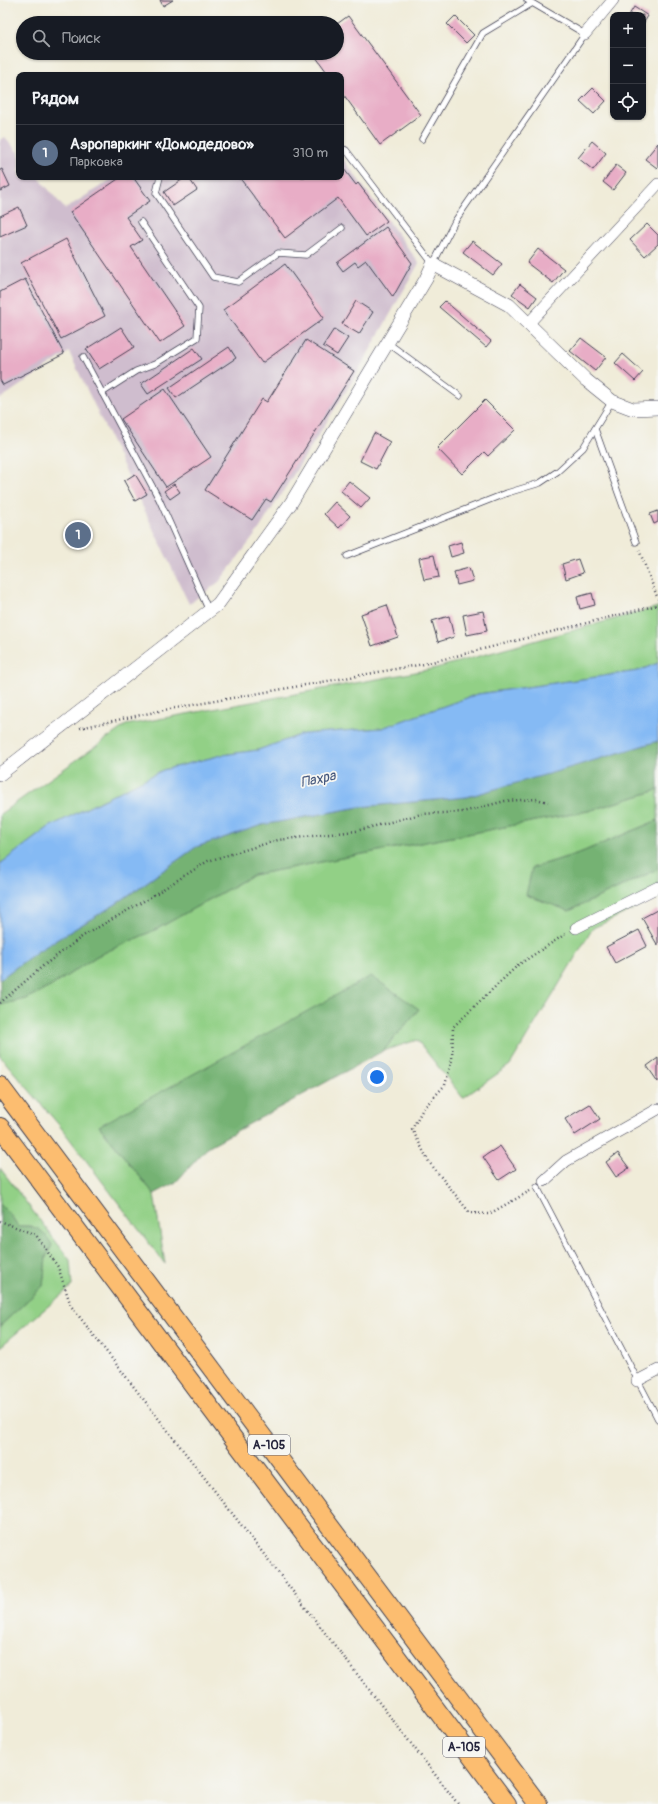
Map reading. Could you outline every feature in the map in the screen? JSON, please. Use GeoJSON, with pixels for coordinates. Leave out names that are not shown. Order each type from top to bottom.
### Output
{"type":"FeatureCollection","features":[{"type":"Feature","properties":{"kind":"highway","name":"А-105"},"geometry":{"type":"LineString","coordinates":[[0,1086],[538,1804]]}},
{"type":"Feature","properties":{"kind":"highway","name":"А-105"},"geometry":{"type":"LineString","coordinates":[[0,1127],[507,1804]]}},
{"type":"Feature","properties":{"kind":"street"},"geometry":{"type":"LineString","coordinates":[[585,34],[613,0]]}},
{"type":"Feature","properties":{"kind":"street"},"geometry":{"type":"LineString","coordinates":[[528,324],[658,184]]}},
{"type":"Feature","properties":{"kind":"street"},"geometry":{"type":"LineString","coordinates":[[0,774],[218,604],[291,503],[433,264],[509,305],[586,380],[612,401],[633,409],[658,408]]}},
{"type":"Feature","properties":{"kind":"street"},"geometry":{"type":"LineString","coordinates":[[576,928],[658,887]]}},
{"type":"Feature","properties":{"kind":"street"},"geometry":{"type":"LineString","coordinates":[[540,1184],[566,1161],[658,1109]]}},
{"type":"Feature","properties":{"kind":"street"},"geometry":{"type":"LineString","coordinates":[[637,1381],[658,1370]]}},
{"type":"Feature","properties":{"kind":"lane"},"geometry":{"type":"LineString","coordinates":[[344,149],[433,264],[455,221],[585,34],[529,2],[483,33],[422,139]]}},
{"type":"Feature","properties":{"kind":"lane"},"geometry":{"type":"LineString","coordinates":[[159,180],[156,193],[213,277],[238,282],[278,253],[306,254],[342,228]]}},
{"type":"Feature","properties":{"kind":"lane"},"geometry":{"type":"LineString","coordinates":[[102,393],[136,371],[156,364],[197,338],[199,308],[141,222]]}},
{"type":"Feature","properties":{"kind":"lane"},"geometry":{"type":"LineString","coordinates":[[388,342],[460,396]]}},
{"type":"Feature","properties":{"kind":"lane"},"geometry":{"type":"LineString","coordinates":[[83,357],[159,499],[209,611]]}},
{"type":"Feature","properties":{"kind":"lane"},"geometry":{"type":"LineString","coordinates":[[347,556],[507,493],[540,483],[558,471],[583,448],[612,401]]}},
{"type":"Feature","properties":{"kind":"lane"},"geometry":{"type":"LineString","coordinates":[[594,429],[636,542]]}},
{"type":"Feature","properties":{"kind":"lane"},"geometry":{"type":"LineString","coordinates":[[540,1184],[637,1381],[658,1419]]}},
{"type":"Feature","properties":{"kind":"path"},"geometry":{"type":"LineString","coordinates":[[636,542],[658,600]]}},
{"type":"Feature","properties":{"kind":"path"},"geometry":{"type":"LineString","coordinates":[[73,730],[164,710],[424,664],[658,605]]}},
{"type":"Feature","properties":{"kind":"path"},"geometry":{"type":"LineString","coordinates":[[0,1003],[43,966],[83,936],[144,901],[208,861],[278,840],[356,831],[421,814],[463,812],[505,801],[536,800],[548,802]]}},
{"type":"Feature","properties":{"kind":"path"},"geometry":{"type":"LineString","coordinates":[[540,1184],[489,1214],[470,1213],[429,1162],[412,1129],[423,1109],[445,1085],[452,1060],[453,1027],[518,965],[576,928]]}},
{"type":"Feature","properties":{"kind":"path"},"geometry":{"type":"LineString","coordinates":[[0,1221],[36,1235],[58,1267],[72,1306],[458,1804]]}},
{"type":"Feature","properties":{"kind":"shaded area"},"geometry":{"type":"Polygon","coordinates":[[[5,137],[16,150],[16,180],[41,180],[65,209],[110,180],[344,180],[344,160],[419,263],[356,375],[258,531],[219,582],[189,604],[69,352],[0,399],[0,140],[5,137]]]}},
{"type":"Feature","properties":{"kind":"green space"},"geometry":{"type":"Polygon","coordinates":[[[658,607],[658,663],[638,671],[478,694],[382,728],[303,734],[258,750],[222,755],[163,770],[49,827],[0,864],[0,814],[126,725],[432,669],[658,607]]]}},
{"type":"Feature","properties":{"kind":"green space"},"geometry":{"type":"Polygon","coordinates":[[[658,741],[658,790],[588,811],[253,875],[157,929],[97,956],[50,987],[25,999],[0,1005],[0,979],[38,951],[116,904],[196,847],[262,825],[359,807],[467,797],[658,741]]]}},
{"type":"Feature","properties":{"kind":"green space"},"geometry":{"type":"Polygon","coordinates":[[[658,790],[658,820],[582,852],[532,868],[569,911],[658,869],[658,898],[593,928],[510,1065],[463,1098],[417,1040],[383,1051],[419,1009],[99,1126],[154,1194],[165,1264],[59,1125],[0,1056],[0,1005],[25,999],[50,987],[97,956],[157,929],[253,875],[588,811],[658,790]]]}},
{"type":"Feature","properties":{"kind":"green space"},"geometry":{"type":"Polygon","coordinates":[[[658,820],[658,869],[569,911],[526,895],[532,868],[582,852],[658,820]]]}},
{"type":"Feature","properties":{"kind":"green space"},"geometry":{"type":"Polygon","coordinates":[[[371,976],[419,1009],[383,1051],[209,1146],[175,1183],[154,1194],[99,1126],[371,976]]]}},
{"type":"Feature","properties":{"kind":"green space"},"geometry":{"type":"Polygon","coordinates":[[[0,1168],[70,1260],[72,1286],[0,1347],[0,1326],[43,1286],[46,1257],[52,1245],[32,1226],[18,1226],[10,1214],[0,1204],[0,1168]]]}},
{"type":"Feature","properties":{"kind":"green space"},"geometry":{"type":"Polygon","coordinates":[[[0,1204],[10,1214],[18,1226],[38,1229],[45,1235],[52,1245],[46,1257],[43,1286],[0,1326],[0,1204]]]}},
{"type":"Feature","properties":{"kind":"water","name":"Пахра"},"geometry":{"type":"Polygon","coordinates":[[[658,663],[658,741],[467,797],[359,807],[262,825],[196,847],[116,904],[38,951],[0,979],[0,864],[49,827],[163,770],[222,755],[258,750],[303,734],[382,728],[478,694],[638,671],[658,663]]]}},
{"type":"Feature","properties":{"kind":"building"},"geometry":{"type":"Polygon","coordinates":[[[160,0],[173,0],[163,6],[160,0]]]}},
{"type":"Feature","properties":{"kind":"building"},"geometry":{"type":"Polygon","coordinates":[[[634,7],[642,12],[631,12],[634,7]]]}},
{"type":"Feature","properties":{"kind":"building"},"geometry":{"type":"Polygon","coordinates":[[[348,16],[421,115],[380,145],[344,95],[344,72],[327,72],[318,60],[344,60],[344,19],[348,16]]]}},
{"type":"Feature","properties":{"kind":"building"},"geometry":{"type":"Polygon","coordinates":[[[455,16],[474,35],[466,43],[447,24],[455,16]]]}},
{"type":"Feature","properties":{"kind":"building"},"geometry":{"type":"Polygon","coordinates":[[[593,88],[606,101],[594,114],[580,101],[593,88]]]}},
{"type":"Feature","properties":{"kind":"building"},"geometry":{"type":"Polygon","coordinates":[[[592,141],[606,153],[593,170],[578,158],[592,141]]]}},
{"type":"Feature","properties":{"kind":"building"},"geometry":{"type":"Polygon","coordinates":[[[658,143],[658,167],[657,168],[645,159],[658,143]]]}},
{"type":"Feature","properties":{"kind":"building"},"geometry":{"type":"Polygon","coordinates":[[[616,165],[626,173],[613,190],[603,182],[616,165]]]}},
{"type":"Feature","properties":{"kind":"building"},"geometry":{"type":"Polygon","coordinates":[[[2,169],[10,186],[0,191],[0,170],[2,169]]]}},
{"type":"Feature","properties":{"kind":"building"},"geometry":{"type":"Polygon","coordinates":[[[344,169],[356,185],[358,183],[387,221],[366,236],[338,198],[285,238],[241,180],[344,180],[344,169]]]}},
{"type":"Feature","properties":{"kind":"building"},"geometry":{"type":"Polygon","coordinates":[[[117,180],[135,180],[150,201],[126,217],[142,240],[131,247],[185,326],[160,343],[70,212],[117,180]]]}},
{"type":"Feature","properties":{"kind":"building"},"geometry":{"type":"Polygon","coordinates":[[[182,180],[190,180],[197,190],[173,206],[164,192],[182,180]]]}},
{"type":"Feature","properties":{"kind":"building"},"geometry":{"type":"Polygon","coordinates":[[[19,207],[27,225],[0,237],[0,216],[19,207]]]}},
{"type":"Feature","properties":{"kind":"building"},"geometry":{"type":"Polygon","coordinates":[[[647,224],[658,235],[658,244],[645,256],[630,240],[647,224]]]}},
{"type":"Feature","properties":{"kind":"building"},"geometry":{"type":"Polygon","coordinates":[[[386,227],[412,263],[393,297],[366,260],[358,266],[355,262],[343,271],[337,263],[386,227]]]}},
{"type":"Feature","properties":{"kind":"building"},"geometry":{"type":"Polygon","coordinates":[[[66,239],[105,316],[61,339],[21,263],[66,239]]]}},
{"type":"Feature","properties":{"kind":"building"},"geometry":{"type":"Polygon","coordinates":[[[472,241],[502,264],[493,275],[463,252],[472,241]]]}},
{"type":"Feature","properties":{"kind":"building"},"geometry":{"type":"Polygon","coordinates":[[[538,249],[564,269],[553,283],[527,263],[538,249]]]}},
{"type":"Feature","properties":{"kind":"building"},"geometry":{"type":"Polygon","coordinates":[[[285,264],[324,318],[262,363],[223,310],[285,264]]]}},
{"type":"Feature","properties":{"kind":"building"},"geometry":{"type":"Polygon","coordinates":[[[25,279],[64,354],[3,385],[0,380],[0,292],[25,279]]]}},
{"type":"Feature","properties":{"kind":"building"},"geometry":{"type":"Polygon","coordinates":[[[520,284],[537,297],[530,307],[512,294],[520,284]]]}},
{"type":"Feature","properties":{"kind":"building"},"geometry":{"type":"Polygon","coordinates":[[[356,301],[373,312],[359,334],[342,324],[356,301]]]}},
{"type":"Feature","properties":{"kind":"building"},"geometry":{"type":"Polygon","coordinates":[[[445,301],[491,341],[486,347],[439,307],[445,301]]]}},
{"type":"Feature","properties":{"kind":"building"},"geometry":{"type":"Polygon","coordinates":[[[121,327],[134,347],[99,369],[86,349],[121,327]]]}},
{"type":"Feature","properties":{"kind":"building"},"geometry":{"type":"Polygon","coordinates":[[[334,329],[348,338],[337,355],[323,346],[334,329]]]}},
{"type":"Feature","properties":{"kind":"building"},"geometry":{"type":"Polygon","coordinates":[[[581,338],[606,357],[595,371],[570,351],[581,338]]]}},
{"type":"Feature","properties":{"kind":"building"},"geometry":{"type":"Polygon","coordinates":[[[306,340],[354,371],[271,502],[266,499],[252,520],[205,490],[262,399],[267,402],[306,340]]]}},
{"type":"Feature","properties":{"kind":"building"},"geometry":{"type":"Polygon","coordinates":[[[229,347],[236,358],[176,398],[169,388],[229,347]]]}},
{"type":"Feature","properties":{"kind":"building"},"geometry":{"type":"Polygon","coordinates":[[[194,348],[202,359],[148,394],[141,384],[194,348]]]}},
{"type":"Feature","properties":{"kind":"building"},"geometry":{"type":"Polygon","coordinates":[[[623,354],[643,372],[635,381],[615,363],[623,354]]]}},
{"type":"Feature","properties":{"kind":"building"},"geometry":{"type":"Polygon","coordinates":[[[165,389],[211,457],[166,487],[121,419],[165,389]]]}},
{"type":"Feature","properties":{"kind":"building"},"geometry":{"type":"Polygon","coordinates":[[[485,400],[515,430],[488,456],[484,452],[462,474],[437,448],[485,400]]]}},
{"type":"Feature","properties":{"kind":"building"},"geometry":{"type":"Polygon","coordinates":[[[374,433],[390,442],[376,469],[360,461],[374,433]]]}},
{"type":"Feature","properties":{"kind":"building"},"geometry":{"type":"Polygon","coordinates":[[[135,474],[147,494],[135,501],[124,481],[135,474]]]}},
{"type":"Feature","properties":{"kind":"building"},"geometry":{"type":"Polygon","coordinates":[[[349,481],[370,498],[361,508],[341,491],[349,481]]]}},
{"type":"Feature","properties":{"kind":"building"},"geometry":{"type":"Polygon","coordinates":[[[174,484],[180,492],[170,499],[164,491],[174,484]]]}},
{"type":"Feature","properties":{"kind":"building"},"geometry":{"type":"Polygon","coordinates":[[[335,502],[350,516],[339,528],[324,514],[335,502]]]}},
{"type":"Feature","properties":{"kind":"building"},"geometry":{"type":"Polygon","coordinates":[[[658,511],[658,522],[654,524],[650,514],[658,511]]]}},
{"type":"Feature","properties":{"kind":"building"},"geometry":{"type":"Polygon","coordinates":[[[461,542],[464,553],[451,557],[448,546],[461,542]]]}},
{"type":"Feature","properties":{"kind":"building"},"geometry":{"type":"Polygon","coordinates":[[[434,555],[439,577],[424,580],[419,558],[434,555]]]}},
{"type":"Feature","properties":{"kind":"building"},"geometry":{"type":"Polygon","coordinates":[[[578,559],[583,573],[566,579],[562,564],[578,559]]]}},
{"type":"Feature","properties":{"kind":"building"},"geometry":{"type":"Polygon","coordinates":[[[469,568],[473,581],[457,585],[454,572],[469,568]]]}},
{"type":"Feature","properties":{"kind":"building"},"geometry":{"type":"Polygon","coordinates":[[[592,593],[595,605],[580,609],[577,597],[592,593]]]}},
{"type":"Feature","properties":{"kind":"building"},"geometry":{"type":"Polygon","coordinates":[[[387,605],[398,637],[372,646],[361,614],[387,605]]]}},
{"type":"Feature","properties":{"kind":"building"},"geometry":{"type":"Polygon","coordinates":[[[483,611],[487,631],[467,635],[463,615],[483,611]]]}},
{"type":"Feature","properties":{"kind":"building"},"geometry":{"type":"Polygon","coordinates":[[[449,616],[454,637],[438,642],[432,621],[449,616]]]}},
{"type":"Feature","properties":{"kind":"building"},"geometry":{"type":"Polygon","coordinates":[[[657,910],[658,912],[658,946],[642,918],[657,910]]]}},
{"type":"Feature","properties":{"kind":"building"},"geometry":{"type":"Polygon","coordinates":[[[639,930],[647,946],[615,963],[606,947],[639,930]]]}},
{"type":"Feature","properties":{"kind":"building"},"geometry":{"type":"Polygon","coordinates":[[[658,1058],[658,1082],[647,1066],[658,1058]]]}},
{"type":"Feature","properties":{"kind":"building"},"geometry":{"type":"Polygon","coordinates":[[[590,1104],[600,1119],[575,1135],[565,1119],[590,1104]]]}},
{"type":"Feature","properties":{"kind":"building"},"geometry":{"type":"Polygon","coordinates":[[[500,1146],[516,1169],[499,1180],[483,1157],[500,1146]]]}},
{"type":"Feature","properties":{"kind":"building"},"geometry":{"type":"Polygon","coordinates":[[[618,1153],[629,1168],[616,1177],[606,1162],[618,1153]]]}},
{"type":"Feature","properties":{"kind":"place","name":"Аэропаркинг «Домодедово»"},"geometry":{"type":"Point","coordinates":[78,535]}}]}
